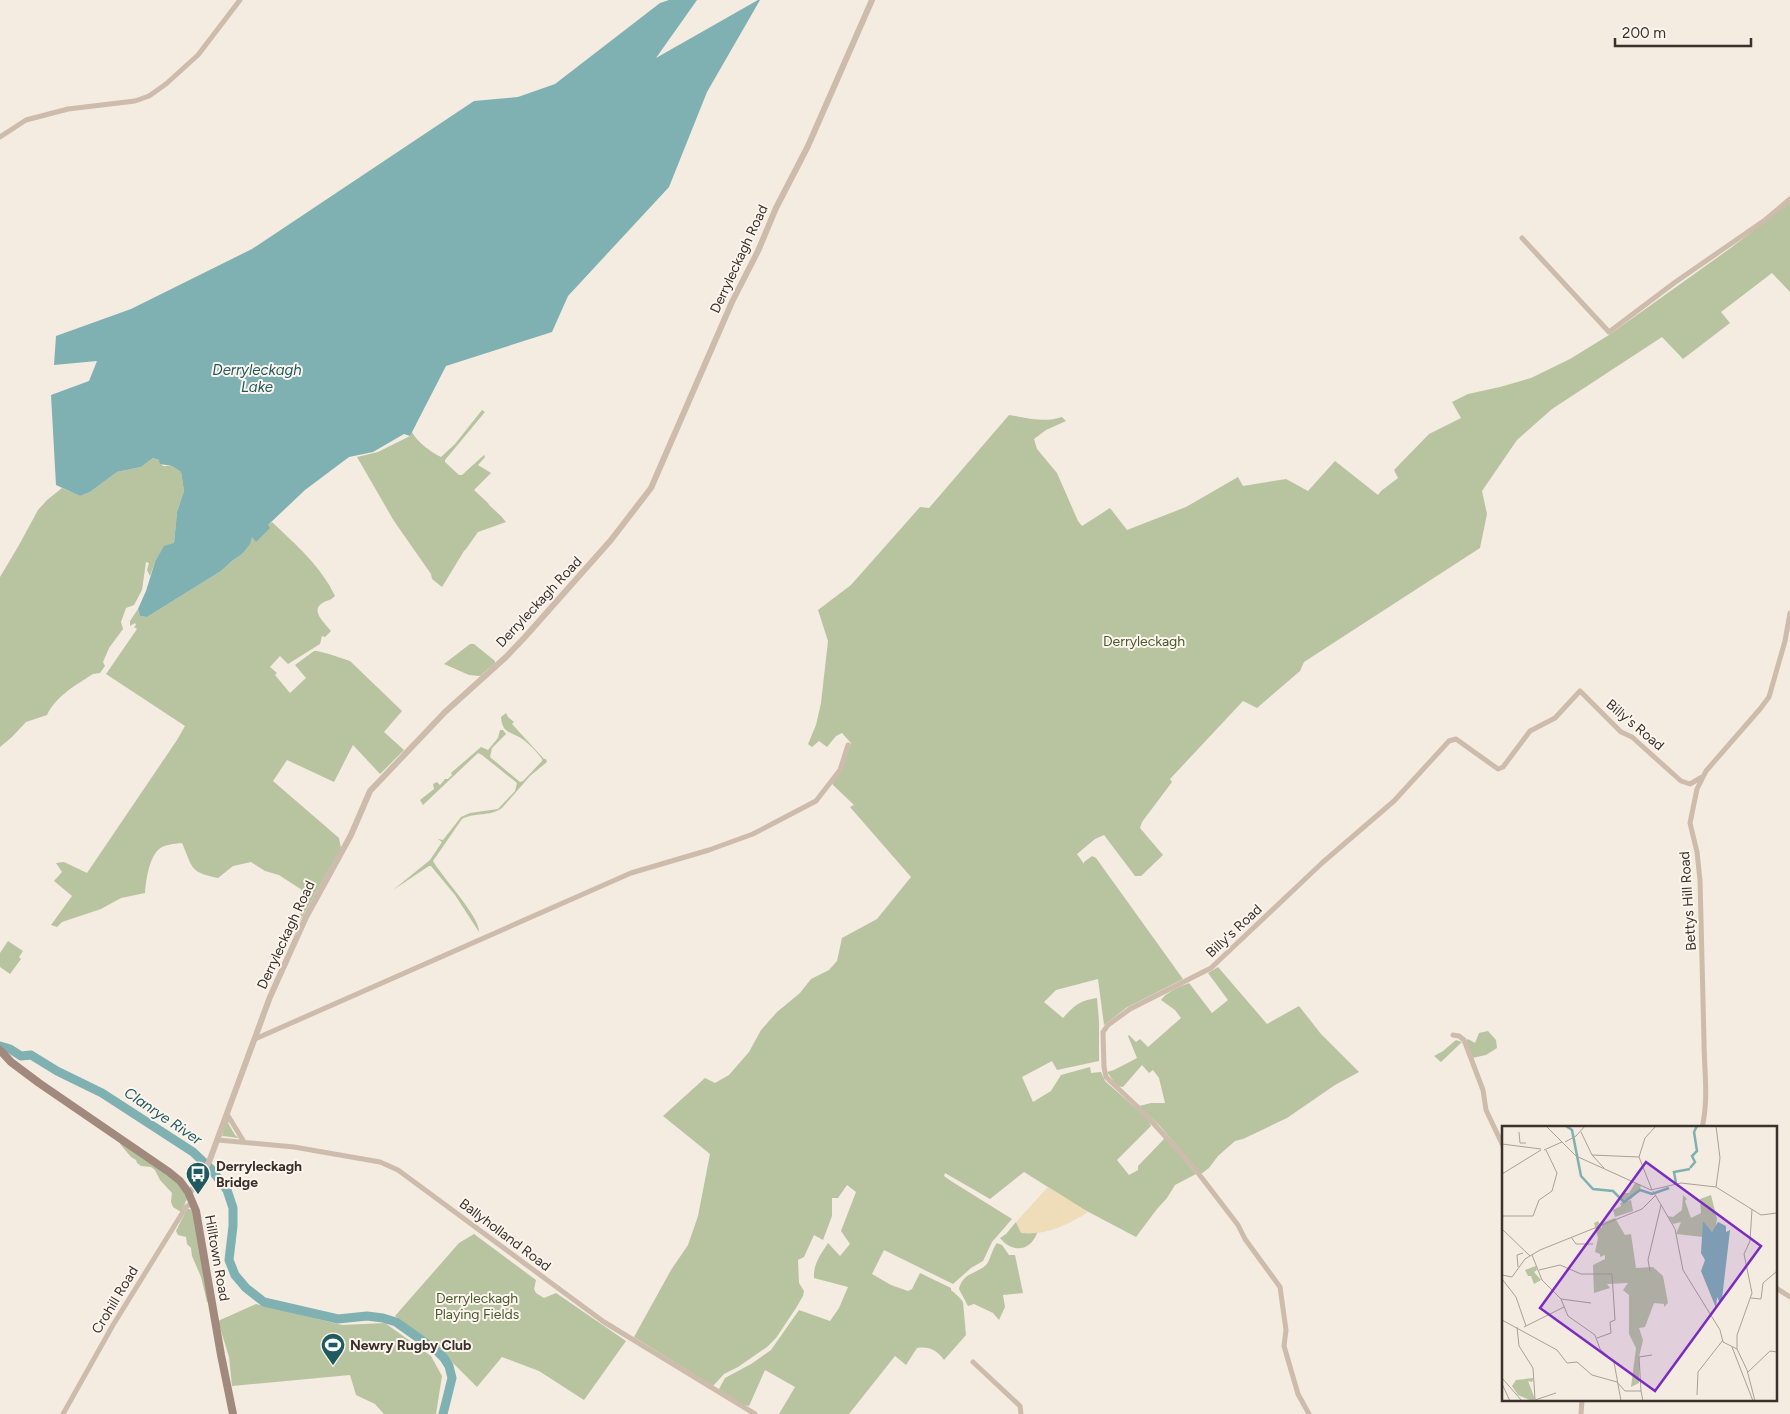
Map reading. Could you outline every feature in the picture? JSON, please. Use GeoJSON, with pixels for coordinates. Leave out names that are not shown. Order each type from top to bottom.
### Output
{"type":"FeatureCollection","features":[{"type":"Feature","properties":{"kind":"main road","name":"Hilltown Road"},"geometry":{"type":"LineString","coordinates":[[0,1050],[11,1062],[169,1172],[188,1192],[199,1222],[221,1355],[233,1414]]}},
{"type":"Feature","properties":{"kind":"street"},"geometry":{"type":"LineString","coordinates":[[0,137],[26,120],[68,109],[135,101],[149,96],[166,84],[198,55],[240,0]]}},
{"type":"Feature","properties":{"kind":"street","name":"Derryleckagh Road"},"geometry":{"type":"LineString","coordinates":[[188,1192],[192,1190],[202,1176],[209,1162],[270,997],[306,917],[351,835],[370,791],[445,712],[506,657],[525,637],[582,575],[647,494],[663,464],[732,302],[758,251],[776,208],[808,146],[872,0]]}},
{"type":"Feature","properties":{"kind":"street"},"geometry":{"type":"LineString","coordinates":[[1522,238],[1609,332],[1674,283],[1765,220],[1790,199]]}},
{"type":"Feature","properties":{"kind":"street","name":"Bettys Hill Road"},"geometry":{"type":"LineString","coordinates":[[1702,1126],[1707,1089],[1704,1048],[1700,873],[1690,823],[1695,796],[1702,777],[1769,697],[1785,641],[1790,613]]}},
{"type":"Feature","properties":{"kind":"street","name":"Billy's Road"},"geometry":{"type":"LineString","coordinates":[[1309,1414],[1298,1394],[1284,1346],[1286,1330],[1280,1287],[1245,1239],[1238,1224],[1195,1169],[1144,1112],[1106,1077],[1103,1032],[1108,1025],[1130,1009],[1211,968],[1322,863],[1394,801],[1449,741],[1456,739],[1498,769],[1503,767],[1530,731],[1554,718],[1580,692],[1621,732],[1632,737],[1681,780],[1690,784],[1702,777]]}},
{"type":"Feature","properties":{"kind":"street"},"geometry":{"type":"LineString","coordinates":[[255,1039],[631,873],[709,850],[766,827],[816,802],[840,770],[848,745]]}},
{"type":"Feature","properties":{"kind":"street"},"geometry":{"type":"LineString","coordinates":[[1453,1035],[1459,1036],[1464,1040],[1483,1090],[1486,1110],[1502,1144]]}},
{"type":"Feature","properties":{"kind":"street"},"geometry":{"type":"LineString","coordinates":[[227,1114],[244,1142]]}},
{"type":"Feature","properties":{"kind":"street","name":"Ballyholland Road"},"geometry":{"type":"LineString","coordinates":[[218,1140],[294,1147],[380,1162],[398,1170],[604,1322],[755,1414]]}},
{"type":"Feature","properties":{"kind":"street","name":"Crohill Road"},"geometry":{"type":"LineString","coordinates":[[63,1414],[113,1325],[186,1207],[192,1202]]}},
{"type":"Feature","properties":{"kind":"street"},"geometry":{"type":"LineString","coordinates":[[1778,1289],[1790,1297]]}},
{"type":"Feature","properties":{"kind":"street"},"geometry":{"type":"LineString","coordinates":[[974,1362],[1020,1406],[1021,1414]]}},
{"type":"Feature","properties":{"kind":"green space","name":"Derryleckagh"},"geometry":{"type":"Polygon","coordinates":[[[1790,202],[1790,292],[1772,273],[1721,312],[1730,323],[1683,359],[1662,337],[1552,409],[1517,440],[1482,491],[1487,514],[1480,548],[1304,662],[1300,671],[1257,708],[1243,701],[1170,779],[1172,782],[1142,822],[1140,828],[1163,855],[1141,876],[1135,876],[1104,835],[1095,839],[1077,854],[1084,864],[1092,856],[1096,858],[1183,979],[1126,1008],[1104,1025],[1098,979],[1056,990],[1044,1002],[1063,1018],[1078,1004],[1097,998],[1099,1061],[1057,1070],[1052,1061],[1022,1077],[1033,1102],[1051,1091],[1061,1075],[1090,1067],[1091,1073],[1101,1072],[1105,1081],[1148,1119],[1151,1126],[1117,1160],[1129,1175],[1138,1170],[1138,1166],[1165,1138],[1196,1174],[1175,1185],[1136,1237],[1083,1209],[1024,1172],[990,1199],[945,1173],[944,1176],[951,1181],[1012,1219],[992,1242],[983,1261],[971,1268],[953,1284],[884,1250],[872,1274],[891,1285],[908,1291],[912,1289],[920,1273],[951,1288],[963,1302],[966,1335],[944,1360],[936,1351],[929,1348],[917,1348],[906,1365],[895,1356],[849,1414],[779,1414],[795,1387],[765,1370],[749,1406],[740,1404],[719,1389],[725,1378],[751,1364],[771,1350],[799,1310],[830,1321],[839,1308],[848,1287],[814,1278],[814,1273],[818,1259],[828,1243],[840,1256],[850,1244],[841,1231],[856,1192],[847,1185],[838,1198],[832,1198],[832,1216],[823,1240],[814,1235],[804,1257],[798,1260],[799,1283],[804,1291],[803,1296],[776,1338],[767,1347],[738,1367],[724,1374],[713,1386],[634,1337],[671,1270],[688,1245],[698,1216],[710,1154],[663,1116],[705,1078],[715,1083],[729,1075],[749,1052],[761,1030],[777,1012],[800,993],[811,979],[829,970],[837,961],[842,938],[877,919],[911,877],[850,807],[854,805],[833,785],[832,782],[843,767],[851,743],[842,733],[836,736],[827,747],[819,741],[812,747],[808,744],[816,725],[821,703],[828,641],[818,610],[851,585],[920,507],[929,508],[1009,415],[1042,420],[1062,417],[1066,421],[1046,430],[1034,439],[1037,449],[1057,473],[1082,526],[1110,508],[1127,530],[1186,507],[1238,477],[1243,486],[1286,479],[1308,491],[1335,461],[1378,495],[1398,478],[1394,470],[1429,434],[1461,418],[1452,402],[1468,394],[1531,378],[1570,359],[1609,335],[1732,247],[1790,202]]]}},
{"type":"Feature","properties":{"kind":"green space"},"geometry":{"type":"Polygon","coordinates":[[[482,410],[485,412],[445,462],[459,475],[462,475],[484,455],[485,457],[478,465],[491,473],[474,490],[506,522],[478,532],[442,587],[432,579],[431,574],[394,521],[357,457],[378,452],[410,436],[412,432],[425,446],[441,457],[455,444],[482,410]]]}},
{"type":"Feature","properties":{"kind":"green space"},"geometry":{"type":"Polygon","coordinates":[[[153,458],[159,460],[163,466],[172,466],[181,472],[184,491],[177,512],[174,543],[155,562],[150,576],[147,570],[149,563],[146,562],[142,590],[134,605],[126,608],[121,622],[123,629],[109,648],[103,662],[105,666],[100,673],[93,674],[73,687],[56,702],[47,715],[26,722],[0,747],[0,577],[38,510],[62,488],[80,496],[90,492],[117,472],[141,467],[153,458]]]}},
{"type":"Feature","properties":{"kind":"green space"},"geometry":{"type":"Polygon","coordinates":[[[272,522],[315,565],[335,596],[320,605],[318,609],[319,616],[331,631],[325,637],[322,636],[320,644],[288,664],[280,656],[270,667],[277,673],[275,675],[290,693],[306,678],[295,665],[314,651],[350,661],[402,711],[384,732],[404,750],[380,774],[353,745],[334,782],[287,760],[273,781],[339,838],[341,848],[300,921],[302,890],[279,875],[265,871],[251,862],[233,866],[218,878],[202,874],[193,868],[182,843],[163,847],[155,854],[148,870],[145,893],[121,898],[101,909],[62,922],[57,927],[51,925],[72,896],[54,881],[62,872],[56,863],[64,862],[87,873],[185,726],[106,674],[137,629],[134,627],[135,623],[130,626],[130,621],[138,609],[140,616],[147,617],[221,571],[242,554],[252,537],[272,522]]]}},
{"type":"Feature","properties":{"kind":"green space"},"geometry":{"type":"Polygon","coordinates":[[[470,644],[474,644],[495,661],[480,676],[469,675],[444,664],[470,644]]]}},
{"type":"Feature","properties":{"kind":"green space"},"geometry":{"type":"Polygon","coordinates":[[[506,713],[514,722],[512,724],[547,762],[530,776],[502,808],[492,813],[462,819],[433,861],[467,907],[478,925],[479,932],[455,895],[431,866],[393,890],[430,860],[442,842],[438,839],[443,840],[461,817],[470,813],[498,809],[515,791],[517,783],[478,753],[423,805],[420,800],[434,789],[433,784],[437,782],[440,785],[445,779],[448,779],[452,775],[451,773],[481,747],[488,750],[498,738],[500,730],[503,730],[506,734],[492,748],[490,757],[520,782],[542,761],[527,743],[506,730],[501,717],[506,713]]]}},
{"type":"Feature","properties":{"kind":"green space"},"geometry":{"type":"Polygon","coordinates":[[[8,941],[23,951],[19,957],[21,959],[10,974],[0,967],[0,953],[8,941]]]}},
{"type":"Feature","properties":{"kind":"green space"},"geometry":{"type":"Polygon","coordinates":[[[1218,967],[1267,1024],[1299,1006],[1321,1034],[1359,1072],[1335,1085],[1287,1118],[1235,1141],[1201,1174],[1159,1125],[1139,1106],[1151,1103],[1165,1103],[1159,1078],[1153,1070],[1149,1073],[1142,1065],[1123,1087],[1117,1086],[1107,1072],[1137,1058],[1129,1035],[1136,1042],[1140,1039],[1148,1047],[1181,1018],[1175,1010],[1161,1000],[1170,992],[1189,983],[1212,1013],[1228,1000],[1208,973],[1218,967]]]}},
{"type":"Feature","properties":{"kind":"green space"},"geometry":{"type":"Polygon","coordinates":[[[1488,1031],[1496,1040],[1497,1048],[1486,1055],[1472,1058],[1466,1041],[1468,1039],[1475,1043],[1479,1033],[1488,1031]]]}},
{"type":"Feature","properties":{"kind":"green space"},"geometry":{"type":"Polygon","coordinates":[[[1456,1040],[1462,1042],[1441,1062],[1434,1056],[1443,1051],[1456,1040]]]}},
{"type":"Feature","properties":{"kind":"green space"},"geometry":{"type":"Polygon","coordinates":[[[228,1116],[231,1119],[228,1123],[239,1138],[222,1136],[228,1116]]]}},
{"type":"Feature","properties":{"kind":"green space"},"geometry":{"type":"Polygon","coordinates":[[[120,1142],[158,1167],[178,1184],[187,1199],[181,1212],[173,1207],[171,1202],[172,1193],[160,1180],[155,1170],[137,1163],[120,1142]]]}},
{"type":"Feature","properties":{"kind":"green space"},"geometry":{"type":"Polygon","coordinates":[[[187,1209],[193,1212],[209,1302],[207,1302],[201,1277],[192,1256],[191,1248],[187,1244],[186,1237],[178,1235],[176,1231],[187,1209]]]}},
{"type":"Feature","properties":{"kind":"green space"},"geometry":{"type":"Polygon","coordinates":[[[1016,1222],[1021,1232],[1037,1233],[1030,1244],[1025,1247],[1015,1248],[1000,1238],[1016,1222]]]}},
{"type":"Feature","properties":{"kind":"green space","name":"Derryleckagh Playing Fields"},"geometry":{"type":"Polygon","coordinates":[[[474,1234],[536,1280],[534,1289],[536,1293],[544,1298],[556,1293],[626,1341],[584,1400],[539,1371],[502,1357],[477,1387],[447,1357],[395,1316],[459,1243],[474,1234]]]}},
{"type":"Feature","properties":{"kind":"green space"},"geometry":{"type":"Polygon","coordinates":[[[997,1243],[1002,1245],[1009,1255],[1015,1255],[1023,1293],[1003,1295],[1005,1307],[999,1320],[993,1313],[974,1304],[968,1306],[959,1289],[967,1276],[986,1265],[997,1243]]]}},
{"type":"Feature","properties":{"kind":"green space","name":"Newry Rugby Club"},"geometry":{"type":"Polygon","coordinates":[[[256,1304],[342,1325],[385,1323],[431,1356],[442,1376],[436,1414],[384,1414],[375,1404],[356,1395],[350,1375],[232,1386],[229,1357],[218,1321],[256,1304]]]}},
{"type":"Feature","properties":{"kind":"sand"},"geometry":{"type":"Polygon","coordinates":[[[1048,1187],[1088,1212],[1047,1231],[1021,1233],[1016,1222],[1048,1187]]]}},
{"type":"Feature","properties":{"kind":"water","name":"Derryleckagh Lake"},"geometry":{"type":"Polygon","coordinates":[[[669,0],[697,0],[656,58],[760,0],[707,92],[669,187],[568,296],[552,332],[446,366],[410,436],[404,434],[373,452],[349,457],[305,490],[268,525],[270,528],[256,542],[252,537],[250,544],[242,554],[221,571],[147,617],[140,616],[138,609],[155,562],[164,546],[174,543],[177,512],[184,491],[181,472],[172,466],[160,464],[159,460],[153,458],[141,467],[117,472],[90,492],[80,496],[56,485],[51,395],[89,381],[97,361],[54,365],[56,336],[131,309],[252,249],[474,101],[518,97],[555,84],[660,3],[669,0]]]}},
{"type":"Feature","properties":{"kind":"waterway","name":"Clanrye River"},"geometry":{"type":"LineString","coordinates":[[0,1046],[10,1049],[21,1056],[31,1055],[57,1071],[102,1093],[193,1152],[211,1169],[227,1190],[233,1208],[229,1260],[235,1275],[246,1288],[264,1302],[338,1319],[367,1316],[383,1318],[396,1322],[437,1351],[449,1366],[452,1378],[443,1414]]}},
{"type":"Feature","properties":{"kind":"place","name":"Derryleckagh Bridge"},"geometry":{"type":"Point","coordinates":[198,1195]}},
{"type":"Feature","properties":{"kind":"place","name":"Newry Rugby Club"},"geometry":{"type":"Point","coordinates":[333,1366]}}]}
